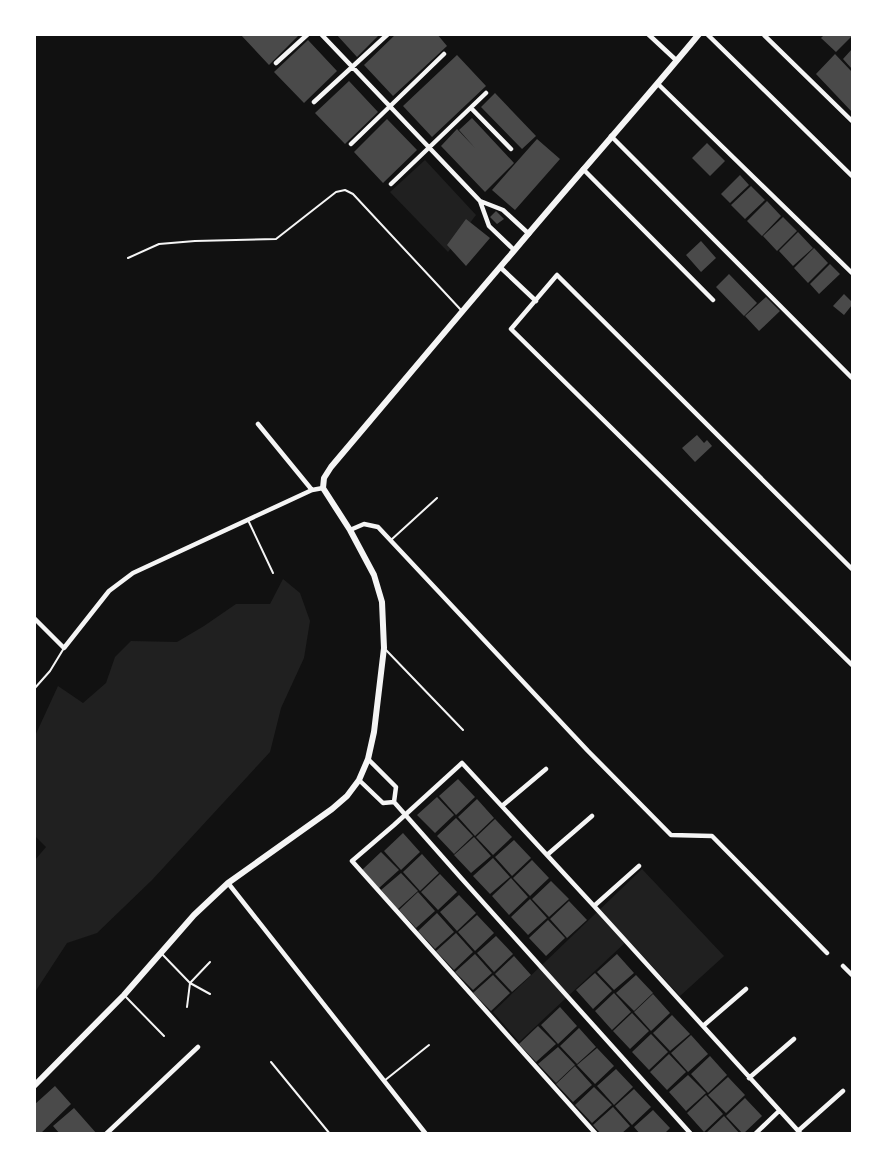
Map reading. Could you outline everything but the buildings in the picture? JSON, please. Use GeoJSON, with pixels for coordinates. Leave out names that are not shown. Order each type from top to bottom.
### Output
{"type":"FeatureCollection","features":[{"type":"Feature","properties":{"kind":"street"},"geometry":{"type":"LineString","coordinates":[[276,63],[308,34]]}},
{"type":"Feature","properties":{"kind":"street"},"geometry":{"type":"LineString","coordinates":[[321,34],[480,201],[489,226],[514,250]]}},
{"type":"Feature","properties":{"kind":"street"},"geometry":{"type":"LineString","coordinates":[[314,102],[388,34]]}},
{"type":"Feature","properties":{"kind":"street"},"geometry":{"type":"LineString","coordinates":[[648,34],[677,61]]}},
{"type":"Feature","properties":{"kind":"street"},"geometry":{"type":"LineString","coordinates":[[34,1086],[124,995],[195,915],[228,884],[332,809],[347,796],[359,780],[368,759],[374,732],[384,648],[382,602],[374,575],[350,530],[323,488],[324,478],[514,250],[699,34]]}},
{"type":"Feature","properties":{"kind":"street"},"geometry":{"type":"LineString","coordinates":[[707,34],[852,176]]}},
{"type":"Feature","properties":{"kind":"street"},"geometry":{"type":"LineString","coordinates":[[763,34],[852,121]]}},
{"type":"Feature","properties":{"kind":"street"},"geometry":{"type":"LineString","coordinates":[[351,144],[444,54]]}},
{"type":"Feature","properties":{"kind":"street"},"geometry":{"type":"LineString","coordinates":[[658,84],[852,273]]}},
{"type":"Feature","properties":{"kind":"street"},"geometry":{"type":"LineString","coordinates":[[392,184],[486,93]]}},
{"type":"Feature","properties":{"kind":"street"},"geometry":{"type":"LineString","coordinates":[[471,108],[511,149]]}},
{"type":"Feature","properties":{"kind":"street"},"geometry":{"type":"LineString","coordinates":[[611,136],[852,378]]}},
{"type":"Feature","properties":{"kind":"street"},"geometry":{"type":"LineString","coordinates":[[583,169],[713,300]]}},
{"type":"Feature","properties":{"kind":"street"},"geometry":{"type":"LineString","coordinates":[[480,201],[503,210],[529,234]]}},
{"type":"Feature","properties":{"kind":"street"},"geometry":{"type":"LineString","coordinates":[[500,267],[536,301]]}},
{"type":"Feature","properties":{"kind":"street"},"geometry":{"type":"LineString","coordinates":[[852,569],[557,275],[511,329],[852,664]]}},
{"type":"Feature","properties":{"kind":"street"},"geometry":{"type":"LineString","coordinates":[[258,424],[312,490]]}},
{"type":"Feature","properties":{"kind":"street"},"geometry":{"type":"LineString","coordinates":[[34,618],[64,648],[109,591],[133,573],[312,490],[323,488]]}},
{"type":"Feature","properties":{"kind":"street"},"geometry":{"type":"LineString","coordinates":[[350,530],[364,524],[378,527],[588,752],[671,835],[712,836],[826,953]]}},
{"type":"Feature","properties":{"kind":"street"},"geometry":{"type":"LineString","coordinates":[[368,759],[396,788],[394,802]]}},
{"type":"Feature","properties":{"kind":"street"},"geometry":{"type":"LineString","coordinates":[[596,1134],[352,861],[462,763],[800,1132],[843,1091]]}},
{"type":"Feature","properties":{"kind":"street"},"geometry":{"type":"LineString","coordinates":[[502,806],[546,769]]}},
{"type":"Feature","properties":{"kind":"street"},"geometry":{"type":"LineString","coordinates":[[359,780],[383,803],[394,802]]}},
{"type":"Feature","properties":{"kind":"street"},"geometry":{"type":"LineString","coordinates":[[394,802],[691,1134]]}},
{"type":"Feature","properties":{"kind":"street"},"geometry":{"type":"LineString","coordinates":[[547,855],[592,816]]}},
{"type":"Feature","properties":{"kind":"street"},"geometry":{"type":"LineString","coordinates":[[594,906],[639,866]]}},
{"type":"Feature","properties":{"kind":"street"},"geometry":{"type":"LineString","coordinates":[[228,884],[426,1134]]}},
{"type":"Feature","properties":{"kind":"street"},"geometry":{"type":"LineString","coordinates":[[843,966],[852,975]]}},
{"type":"Feature","properties":{"kind":"street"},"geometry":{"type":"LineString","coordinates":[[703,1026],[746,989]]}},
{"type":"Feature","properties":{"kind":"street"},"geometry":{"type":"LineString","coordinates":[[749,1078],[794,1040]]}},
{"type":"Feature","properties":{"kind":"street"},"geometry":{"type":"LineString","coordinates":[[106,1134],[198,1047]]}},
{"type":"Feature","properties":{"kind":"street"},"geometry":{"type":"LineString","coordinates":[[756,1134],[779,1111]]}},
{"type":"Feature","properties":{"kind":"lane"},"geometry":{"type":"LineString","coordinates":[[128,258],[159,244],[276,239],[336,192],[345,190],[353,194],[462,312]]}},
{"type":"Feature","properties":{"kind":"lane"},"geometry":{"type":"LineString","coordinates":[[391,540],[437,498]]}},
{"type":"Feature","properties":{"kind":"lane"},"geometry":{"type":"LineString","coordinates":[[248,520],[273,573]]}},
{"type":"Feature","properties":{"kind":"lane"},"geometry":{"type":"LineString","coordinates":[[34,689],[50,671],[64,648]]}},
{"type":"Feature","properties":{"kind":"lane"},"geometry":{"type":"LineString","coordinates":[[384,648],[463,730]]}},
{"type":"Feature","properties":{"kind":"lane"},"geometry":{"type":"LineString","coordinates":[[161,953],[190,983],[210,994]]}},
{"type":"Feature","properties":{"kind":"lane"},"geometry":{"type":"LineString","coordinates":[[187,1006],[190,983],[210,962]]}},
{"type":"Feature","properties":{"kind":"lane"},"geometry":{"type":"LineString","coordinates":[[124,995],[164,1036]]}},
{"type":"Feature","properties":{"kind":"lane"},"geometry":{"type":"LineString","coordinates":[[384,1081],[429,1045]]}},
{"type":"Feature","properties":{"kind":"lane"},"geometry":{"type":"LineString","coordinates":[[272,1062],[330,1134]]}},
{"type":"Feature","properties":{"kind":"shaded area"},"geometry":{"type":"Polygon","coordinates":[[[425,160],[476,215],[448,252],[390,192],[425,160]]]}},
{"type":"Feature","properties":{"kind":"shaded area"},"geometry":{"type":"Polygon","coordinates":[[[283,579],[300,593],[310,621],[304,658],[281,708],[270,752],[152,880],[97,933],[67,943],[35,992],[35,860],[46,847],[35,836],[35,736],[58,686],[83,703],[106,683],[115,657],[131,641],[177,642],[236,604],[270,604],[283,579]]]}},
{"type":"Feature","properties":{"kind":"shaded area"},"geometry":{"type":"Polygon","coordinates":[[[642,869],[724,956],[680,996],[628,940],[519,1042],[493,1012],[642,869]]]}}]}
